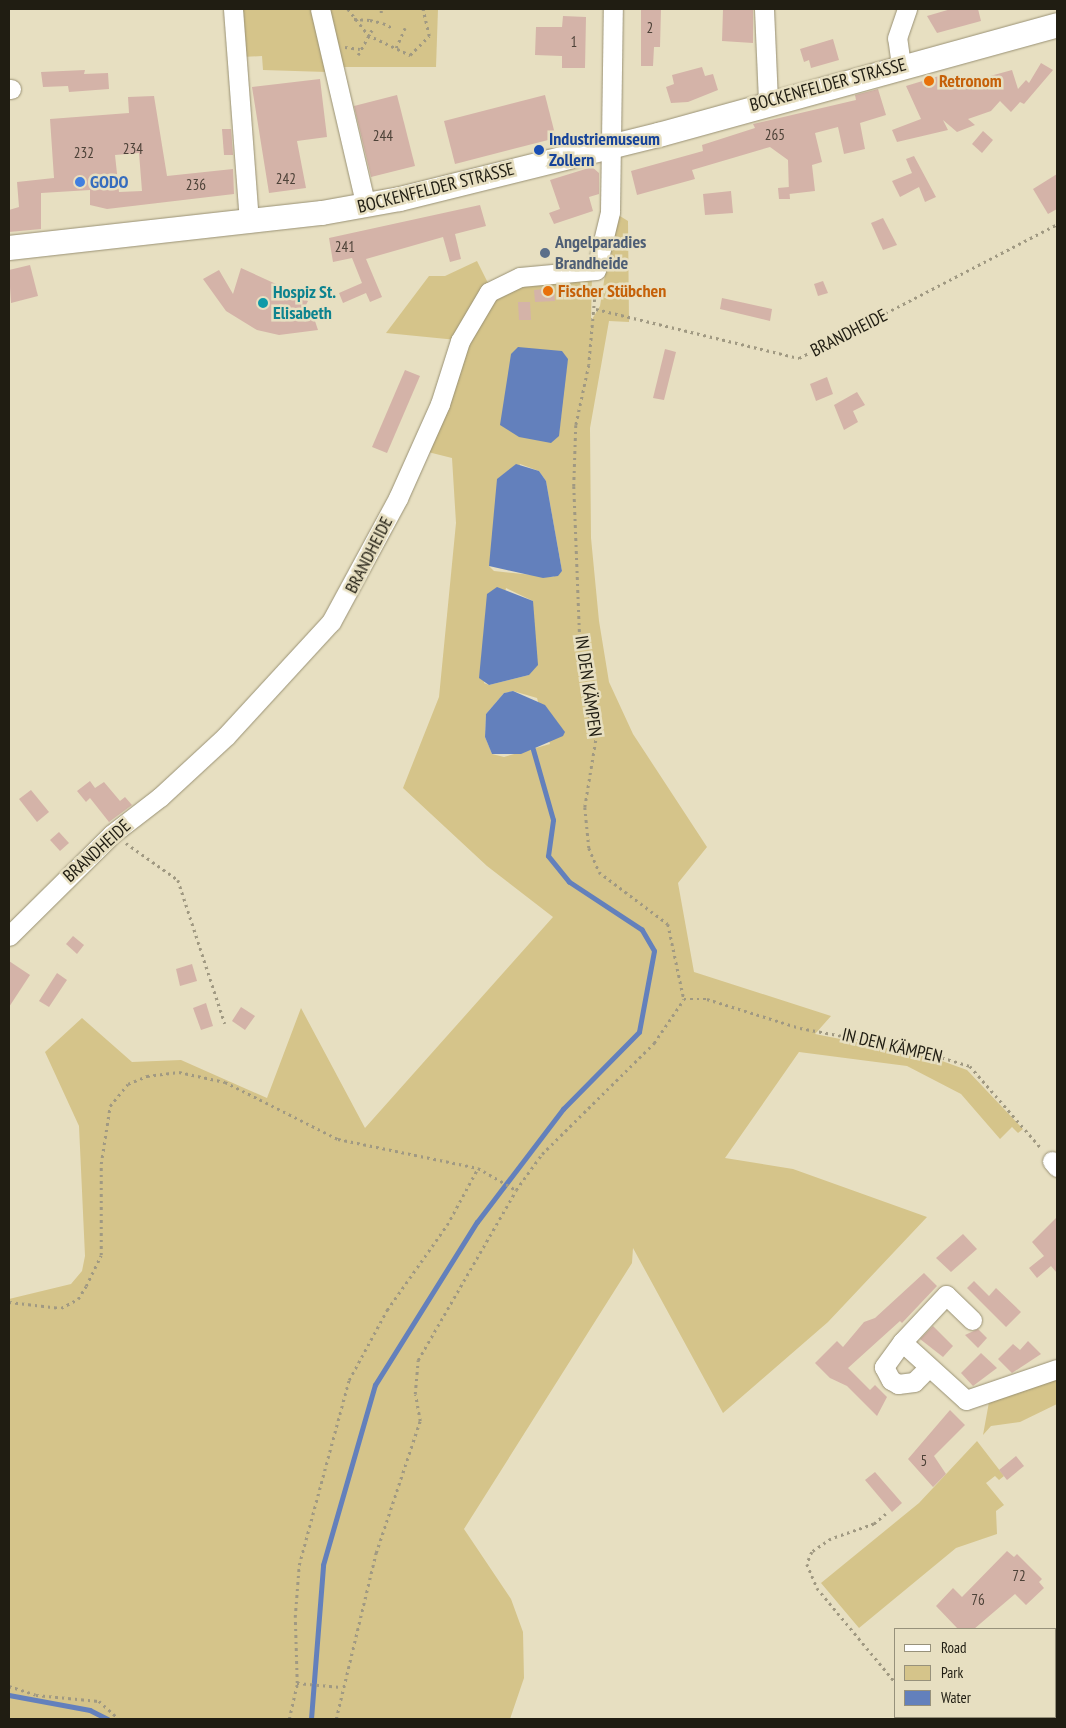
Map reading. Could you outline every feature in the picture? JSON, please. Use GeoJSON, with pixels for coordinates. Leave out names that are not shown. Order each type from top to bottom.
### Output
{"type":"FeatureCollection","features":[{"type":"Feature","properties":{"kind":"main road","name":"BOCKENFELDER STRASSE"},"geometry":{"type":"LineString","coordinates":[[9,248],[248,222],[366,206],[611,145],[901,65],[1057,25]]}},
{"type":"Feature","properties":{"kind":"street"},"geometry":{"type":"LineString","coordinates":[[233,9],[248,222]]}},
{"type":"Feature","properties":{"kind":"street"},"geometry":{"type":"LineString","coordinates":[[320,9],[366,206]]}},
{"type":"Feature","properties":{"kind":"street"},"geometry":{"type":"LineString","coordinates":[[596,270],[610,212],[613,9]]}},
{"type":"Feature","properties":{"kind":"street"},"geometry":{"type":"LineString","coordinates":[[764,9],[768,102]]}},
{"type":"Feature","properties":{"kind":"street"},"geometry":{"type":"LineString","coordinates":[[901,65],[897,38],[907,9]]}},
{"type":"Feature","properties":{"kind":"street","name":"BRANDHEIDE"},"geometry":{"type":"LineString","coordinates":[[9,936],[112,834],[160,797],[226,736],[299,660],[339,610],[398,498],[440,404],[460,341],[489,292],[520,277],[596,270]]}},
{"type":"Feature","properties":{"kind":"street"},"geometry":{"type":"LineString","coordinates":[[928,1368],[914,1382],[891,1380],[884,1367],[902,1342],[946,1295],[972,1320]]}},
{"type":"Feature","properties":{"kind":"street"},"geometry":{"type":"LineString","coordinates":[[902,1342],[928,1368],[966,1400],[1057,1369]]}},
{"type":"Feature","properties":{"kind":"path"},"geometry":{"type":"LineString","coordinates":[[348,9],[352,19],[368,35],[410,55],[429,36],[423,9]]}},
{"type":"Feature","properties":{"kind":"path"},"geometry":{"type":"LineString","coordinates":[[380,13],[381,9]]}},
{"type":"Feature","properties":{"kind":"path"},"geometry":{"type":"LineString","coordinates":[[352,19],[370,20],[393,28]]}},
{"type":"Feature","properties":{"kind":"path"},"geometry":{"type":"LineString","coordinates":[[358,55],[373,28]]}},
{"type":"Feature","properties":{"kind":"path"},"geometry":{"type":"LineString","coordinates":[[396,48],[405,28]]}},
{"type":"Feature","properties":{"kind":"path"},"geometry":{"type":"LineString","coordinates":[[342,44],[343,48],[362,48]]}},
{"type":"Feature","properties":{"kind":"path","name":"BRANDHEIDE"},"geometry":{"type":"LineString","coordinates":[[596,308],[792,358],[827,345],[1057,224]]}},
{"type":"Feature","properties":{"kind":"path","name":"IN DEN KÄMPEN"},"geometry":{"type":"LineString","coordinates":[[596,270],[596,308],[576,425],[580,602],[588,709],[597,734],[585,807],[589,848],[600,872],[668,924],[684,999],[707,998],[800,1028],[918,1050],[970,1066],[1055,1164]]}},
{"type":"Feature","properties":{"kind":"path"},"geometry":{"type":"LineString","coordinates":[[112,834],[178,880],[225,1024]]}},
{"type":"Feature","properties":{"kind":"path"},"geometry":{"type":"LineString","coordinates":[[336,1719],[341,1687],[376,1553],[420,1421],[416,1394],[418,1360],[516,1190],[564,1128],[654,1043],[684,999]]}},
{"type":"Feature","properties":{"kind":"path"},"geometry":{"type":"LineString","coordinates":[[9,1302],[61,1308],[78,1299],[86,1286],[100,1255],[101,1164],[110,1106],[128,1084],[147,1076],[179,1072],[225,1082],[338,1139],[478,1168],[516,1190]]}},
{"type":"Feature","properties":{"kind":"path"},"geometry":{"type":"LineString","coordinates":[[289,1719],[297,1683],[299,1565],[349,1380],[388,1310],[447,1225],[478,1168]]}},
{"type":"Feature","properties":{"kind":"path"},"geometry":{"type":"LineString","coordinates":[[886,1514],[824,1544],[807,1564],[817,1588],[894,1681]]}},
{"type":"Feature","properties":{"kind":"path"},"geometry":{"type":"LineString","coordinates":[[297,1683],[341,1687]]}},
{"type":"Feature","properties":{"kind":"path"},"geometry":{"type":"LineString","coordinates":[[9,1686],[36,1695],[99,1701],[119,1719]]}},
{"type":"Feature","properties":{"kind":"green space"},"geometry":{"type":"Polygon","coordinates":[[[237,9],[315,9],[327,72],[263,70],[262,56],[242,57],[237,9]]]}},
{"type":"Feature","properties":{"kind":"green space"},"geometry":{"type":"Polygon","coordinates":[[[328,9],[438,9],[436,67],[339,67],[328,9]]]}},
{"type":"Feature","properties":{"kind":"green space"},"geometry":{"type":"Polygon","coordinates":[[[615,213],[628,221],[629,322],[609,321],[590,428],[591,538],[599,621],[609,682],[633,734],[707,847],[678,883],[694,972],[831,1016],[815,1034],[931,1057],[967,1070],[1023,1129],[1018,1133],[1012,1127],[1000,1139],[961,1094],[907,1066],[799,1052],[725,1158],[793,1169],[927,1217],[828,1322],[723,1413],[633,1248],[632,1263],[464,1529],[511,1599],[523,1632],[524,1678],[510,1719],[9,1719],[9,1299],[71,1284],[82,1271],[85,1256],[79,1126],[45,1052],[82,1018],[132,1062],[181,1060],[267,1098],[301,1008],[365,1128],[553,917],[487,866],[403,788],[439,697],[456,523],[452,458],[424,451],[481,304],[512,284],[592,274],[591,321],[600,306],[615,213]],[[520,464],[489,566],[494,571],[553,577],[562,571],[546,481],[539,471],[520,464]],[[506,588],[484,683],[489,685],[529,675],[533,601],[506,588]],[[513,691],[504,693],[486,714],[485,737],[492,754],[504,757],[550,744],[537,698],[513,691]]]}},
{"type":"Feature","properties":{"kind":"green space"},"geometry":{"type":"Polygon","coordinates":[[[477,261],[489,285],[457,340],[386,333],[429,276],[445,276],[477,261]]]}},
{"type":"Feature","properties":{"kind":"green space"},"geometry":{"type":"Polygon","coordinates":[[[1057,1377],[1057,1404],[1020,1422],[991,1426],[983,1435],[989,1402],[1057,1377]]]}},
{"type":"Feature","properties":{"kind":"green space"},"geometry":{"type":"Polygon","coordinates":[[[977,1441],[1004,1476],[999,1480],[995,1476],[986,1483],[1004,1505],[996,1511],[997,1534],[956,1548],[859,1628],[821,1583],[919,1503],[977,1441]]]}},
{"type":"Feature","properties":{"kind":"water"},"geometry":{"type":"Polygon","coordinates":[[[518,347],[562,351],[568,359],[559,436],[551,443],[519,437],[500,425],[511,354],[518,347]]]}},
{"type":"Feature","properties":{"kind":"water"},"geometry":{"type":"Polygon","coordinates":[[[516,464],[539,471],[546,481],[562,571],[558,576],[543,578],[489,566],[497,479],[516,464]]]}},
{"type":"Feature","properties":{"kind":"water"},"geometry":{"type":"Polygon","coordinates":[[[497,587],[533,601],[538,665],[529,675],[489,685],[479,678],[487,594],[497,587]]]}},
{"type":"Feature","properties":{"kind":"water"},"geometry":{"type":"Polygon","coordinates":[[[513,691],[545,705],[565,732],[563,736],[521,754],[492,754],[485,737],[486,714],[504,693],[513,691]]]}},
{"type":"Feature","properties":{"kind":"building"},"geometry":{"type":"Polygon","coordinates":[[[641,9],[661,9],[660,47],[654,47],[653,66],[641,66],[641,9]]]}},
{"type":"Feature","properties":{"kind":"building"},"geometry":{"type":"Polygon","coordinates":[[[723,9],[753,9],[753,43],[722,41],[723,9]]]}},
{"type":"Feature","properties":{"kind":"building"},"geometry":{"type":"Polygon","coordinates":[[[951,9],[978,9],[981,21],[937,33],[927,16],[951,9]]]}},
{"type":"Feature","properties":{"kind":"building"},"geometry":{"type":"Polygon","coordinates":[[[563,16],[586,17],[585,68],[562,68],[562,56],[535,55],[536,27],[562,27],[563,16]]]}},
{"type":"Feature","properties":{"kind":"building"},"geometry":{"type":"Polygon","coordinates":[[[833,39],[839,60],[811,68],[809,60],[804,62],[800,49],[833,39]]]}},
{"type":"Feature","properties":{"kind":"building"},"geometry":{"type":"Polygon","coordinates":[[[1041,63],[1053,70],[1024,104],[1020,102],[1011,112],[1000,101],[991,111],[968,119],[975,125],[957,132],[943,120],[948,130],[897,142],[892,130],[921,119],[906,86],[939,76],[943,89],[1012,70],[1018,89],[1026,80],[1029,83],[1041,63]]]}},
{"type":"Feature","properties":{"kind":"building"},"geometry":{"type":"Polygon","coordinates":[[[702,67],[705,76],[713,74],[718,90],[688,102],[671,103],[666,87],[674,84],[672,75],[702,67]]]}},
{"type":"Feature","properties":{"kind":"building"},"geometry":{"type":"Polygon","coordinates":[[[85,70],[84,74],[108,73],[109,89],[69,92],[68,86],[43,87],[41,72],[85,70]]]}},
{"type":"Feature","properties":{"kind":"building"},"geometry":{"type":"Polygon","coordinates":[[[320,79],[327,137],[297,141],[306,188],[269,193],[252,87],[320,79]]]}},
{"type":"Feature","properties":{"kind":"building"},"geometry":{"type":"Polygon","coordinates":[[[878,89],[886,115],[860,123],[865,149],[844,154],[838,127],[815,133],[822,162],[812,165],[815,191],[789,194],[788,160],[770,147],[692,170],[695,179],[637,195],[631,171],[703,151],[702,145],[755,128],[753,124],[856,100],[855,95],[878,89]]]}},
{"type":"Feature","properties":{"kind":"building"},"geometry":{"type":"Polygon","coordinates":[[[397,95],[415,166],[371,177],[354,106],[397,95]]]}},
{"type":"Feature","properties":{"kind":"building"},"geometry":{"type":"Polygon","coordinates":[[[545,95],[556,138],[455,164],[444,121],[545,95]]]}},
{"type":"Feature","properties":{"kind":"building"},"geometry":{"type":"Polygon","coordinates":[[[154,96],[167,176],[233,169],[234,194],[107,209],[90,205],[90,190],[41,193],[41,229],[9,232],[9,210],[19,207],[17,182],[54,178],[50,119],[129,113],[128,97],[154,96]],[[139,153],[115,155],[119,192],[142,191],[139,153]]]}},
{"type":"Feature","properties":{"kind":"building"},"geometry":{"type":"Polygon","coordinates":[[[222,129],[231,129],[233,155],[224,155],[222,129]]]}},
{"type":"Feature","properties":{"kind":"building"},"geometry":{"type":"Polygon","coordinates":[[[983,131],[993,140],[982,153],[972,144],[983,131]]]}},
{"type":"Feature","properties":{"kind":"building"},"geometry":{"type":"Polygon","coordinates":[[[914,156],[936,197],[925,202],[919,187],[900,197],[892,181],[912,173],[906,159],[914,156]]]}},
{"type":"Feature","properties":{"kind":"building"},"geometry":{"type":"Polygon","coordinates":[[[592,167],[599,173],[599,194],[589,197],[593,211],[554,224],[549,213],[560,209],[550,180],[592,167]]]}},
{"type":"Feature","properties":{"kind":"building"},"geometry":{"type":"Polygon","coordinates":[[[1057,174],[1057,209],[1048,214],[1033,189],[1057,174]]]}},
{"type":"Feature","properties":{"kind":"building"},"geometry":{"type":"Polygon","coordinates":[[[789,187],[790,199],[779,199],[778,188],[789,187]]]}},
{"type":"Feature","properties":{"kind":"building"},"geometry":{"type":"Polygon","coordinates":[[[731,191],[733,213],[705,215],[703,194],[731,191]]]}},
{"type":"Feature","properties":{"kind":"building"},"geometry":{"type":"Polygon","coordinates":[[[480,205],[486,226],[455,234],[461,259],[450,262],[443,237],[366,259],[382,297],[370,302],[366,293],[343,303],[339,293],[362,283],[352,258],[333,262],[329,238],[480,205]]]}},
{"type":"Feature","properties":{"kind":"building"},"geometry":{"type":"Polygon","coordinates":[[[883,218],[897,245],[883,250],[871,223],[883,218]]]}},
{"type":"Feature","properties":{"kind":"building"},"geometry":{"type":"Polygon","coordinates":[[[30,265],[38,296],[11,303],[9,270],[30,265]]]}},
{"type":"Feature","properties":{"kind":"building","name":"Hospiz St. Elisabeth"},"geometry":{"type":"Polygon","coordinates":[[[241,268],[309,299],[301,315],[313,315],[318,330],[279,335],[257,330],[226,311],[203,279],[219,270],[233,294],[241,268]]]}},
{"type":"Feature","properties":{"kind":"building"},"geometry":{"type":"Polygon","coordinates":[[[823,281],[828,293],[818,296],[814,284],[823,281]]]}},
{"type":"Feature","properties":{"kind":"building"},"geometry":{"type":"Polygon","coordinates":[[[554,288],[555,301],[535,302],[534,290],[554,288]]]}},
{"type":"Feature","properties":{"kind":"building"},"geometry":{"type":"Polygon","coordinates":[[[722,298],[772,309],[770,321],[720,309],[722,298]]]}},
{"type":"Feature","properties":{"kind":"building"},"geometry":{"type":"Polygon","coordinates":[[[518,302],[530,302],[531,320],[519,320],[518,302]]]}},
{"type":"Feature","properties":{"kind":"building"},"geometry":{"type":"Polygon","coordinates":[[[665,349],[676,352],[664,400],[653,398],[665,349]]]}},
{"type":"Feature","properties":{"kind":"building"},"geometry":{"type":"Polygon","coordinates":[[[405,370],[420,376],[387,453],[372,447],[405,370]]]}},
{"type":"Feature","properties":{"kind":"building"},"geometry":{"type":"Polygon","coordinates":[[[827,377],[833,394],[816,401],[810,384],[827,377]]]}},
{"type":"Feature","properties":{"kind":"building"},"geometry":{"type":"Polygon","coordinates":[[[857,392],[865,405],[853,411],[858,422],[844,430],[834,405],[857,392]]]}},
{"type":"Feature","properties":{"kind":"building"},"geometry":{"type":"Polygon","coordinates":[[[90,781],[95,788],[104,782],[120,801],[125,797],[132,805],[109,822],[90,798],[86,802],[77,791],[90,781]]]}},
{"type":"Feature","properties":{"kind":"building"},"geometry":{"type":"Polygon","coordinates":[[[31,790],[49,812],[37,822],[19,799],[31,790]]]}},
{"type":"Feature","properties":{"kind":"building"},"geometry":{"type":"Polygon","coordinates":[[[59,832],[69,843],[60,851],[50,840],[59,832]]]}},
{"type":"Feature","properties":{"kind":"building"},"geometry":{"type":"Polygon","coordinates":[[[73,936],[84,945],[77,954],[66,944],[73,936]]]}},
{"type":"Feature","properties":{"kind":"building"},"geometry":{"type":"Polygon","coordinates":[[[9,961],[30,975],[9,1007],[9,961]]]}},
{"type":"Feature","properties":{"kind":"building"},"geometry":{"type":"Polygon","coordinates":[[[192,964],[197,981],[180,986],[176,969],[192,964]]]}},
{"type":"Feature","properties":{"kind":"building"},"geometry":{"type":"Polygon","coordinates":[[[57,973],[67,980],[49,1007],[39,1001],[57,973]]]}},
{"type":"Feature","properties":{"kind":"building"},"geometry":{"type":"Polygon","coordinates":[[[206,1003],[213,1026],[201,1030],[193,1008],[206,1003]]]}},
{"type":"Feature","properties":{"kind":"building"},"geometry":{"type":"Polygon","coordinates":[[[241,1007],[255,1016],[245,1030],[232,1021],[241,1007]]]}},
{"type":"Feature","properties":{"kind":"building"},"geometry":{"type":"Polygon","coordinates":[[[1057,1217],[1057,1273],[1051,1266],[1037,1278],[1029,1268],[1044,1256],[1032,1242],[1057,1217]]]}},
{"type":"Feature","properties":{"kind":"building"},"geometry":{"type":"Polygon","coordinates":[[[963,1234],[977,1249],[951,1272],[936,1258],[963,1234]]]}},
{"type":"Feature","properties":{"kind":"building"},"geometry":{"type":"Polygon","coordinates":[[[924,1273],[937,1286],[902,1323],[900,1321],[848,1368],[870,1390],[875,1385],[887,1397],[877,1416],[847,1386],[830,1378],[815,1363],[837,1341],[843,1347],[864,1322],[875,1318],[924,1273]]]}},
{"type":"Feature","properties":{"kind":"building"},"geometry":{"type":"Polygon","coordinates":[[[974,1281],[989,1296],[996,1288],[1021,1312],[1006,1327],[967,1288],[974,1281]]]}},
{"type":"Feature","properties":{"kind":"building"},"geometry":{"type":"Polygon","coordinates":[[[933,1326],[953,1346],[943,1357],[920,1339],[933,1326]]]}},
{"type":"Feature","properties":{"kind":"building"},"geometry":{"type":"Polygon","coordinates":[[[978,1329],[987,1338],[978,1348],[965,1335],[978,1329]]]}},
{"type":"Feature","properties":{"kind":"building"},"geometry":{"type":"Polygon","coordinates":[[[1028,1341],[1041,1354],[1012,1373],[998,1359],[1013,1344],[1020,1350],[1028,1341]]]}},
{"type":"Feature","properties":{"kind":"building"},"geometry":{"type":"Polygon","coordinates":[[[981,1353],[997,1368],[973,1386],[961,1373],[981,1353]]]}},
{"type":"Feature","properties":{"kind":"building"},"geometry":{"type":"Polygon","coordinates":[[[950,1410],[965,1425],[934,1456],[946,1474],[933,1487],[908,1459],[950,1410]]]}},
{"type":"Feature","properties":{"kind":"building"},"geometry":{"type":"Polygon","coordinates":[[[1016,1456],[1024,1466],[1007,1480],[999,1470],[1016,1456]]]}},
{"type":"Feature","properties":{"kind":"building"},"geometry":{"type":"Polygon","coordinates":[[[875,1472],[902,1503],[892,1512],[865,1480],[875,1472]]]}},
{"type":"Feature","properties":{"kind":"building"},"geometry":{"type":"Polygon","coordinates":[[[1007,1551],[1014,1557],[1017,1554],[1042,1579],[1039,1582],[1044,1588],[1026,1605],[1015,1594],[975,1628],[957,1628],[936,1606],[953,1588],[962,1597],[1007,1551]]]}},
{"type":"Feature","properties":{"kind":"waterway"},"geometry":{"type":"LineString","coordinates":[[311,1719],[323,1565],[375,1385],[477,1222],[563,1109],[639,1032],[654,951],[642,930],[569,882],[548,856],[553,820],[533,750]]}},
{"type":"Feature","properties":{"kind":"waterway"},"geometry":{"type":"LineString","coordinates":[[9,1695],[90,1710],[108,1719]]}},
{"type":"Feature","properties":{"kind":"place","name":"Retronom"},"geometry":{"type":"Point","coordinates":[929,81]}},
{"type":"Feature","properties":{"kind":"place","name":"Industriemuseum Zollern"},"geometry":{"type":"Point","coordinates":[539,150]}},
{"type":"Feature","properties":{"kind":"place","name":"GODO"},"geometry":{"type":"Point","coordinates":[80,182]}},
{"type":"Feature","properties":{"kind":"place","name":"Angelparadies Brandheide"},"geometry":{"type":"Point","coordinates":[545,253]}},
{"type":"Feature","properties":{"kind":"place","name":"Fischer Stübchen"},"geometry":{"type":"Point","coordinates":[548,291]}},
{"type":"Feature","properties":{"kind":"place","name":"Hospiz St. Elisabeth"},"geometry":{"type":"Point","coordinates":[263,303]}}]}
